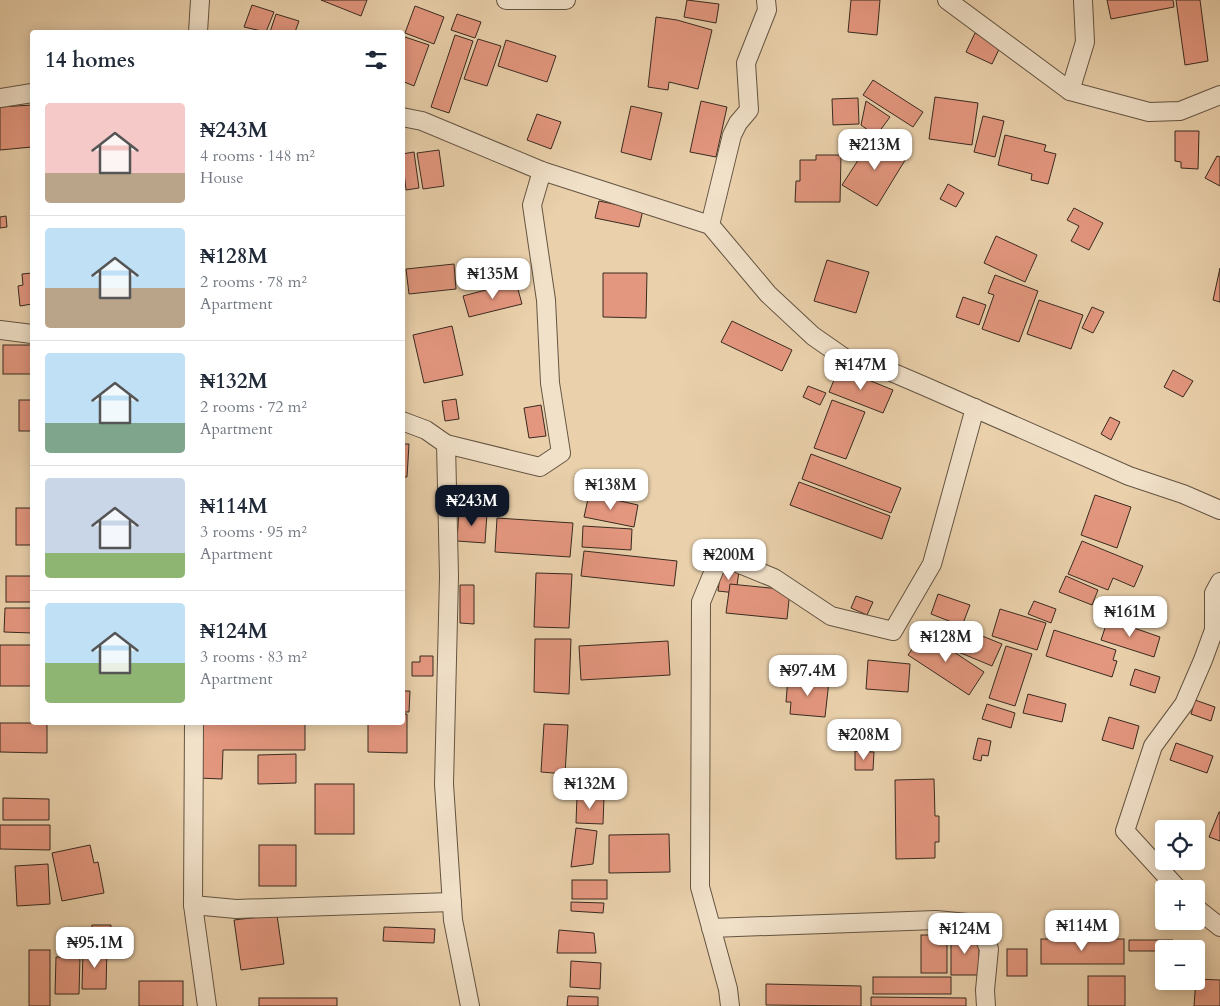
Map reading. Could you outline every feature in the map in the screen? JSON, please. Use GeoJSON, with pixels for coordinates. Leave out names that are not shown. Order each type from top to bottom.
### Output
{"type":"FeatureCollection","features":[{"type":"Feature","properties":{"kind":"street"},"geometry":{"type":"LineString","coordinates":[[198,30],[200,0]]}},
{"type":"Feature","properties":{"kind":"street"},"geometry":{"type":"LineString","coordinates":[[506,0],[566,0]]}},
{"type":"Feature","properties":{"kind":"street"},"geometry":{"type":"LineString","coordinates":[[710,225],[732,135],[738,123],[749,110],[746,63],[767,10],[766,0]]}},
{"type":"Feature","properties":{"kind":"street"},"geometry":{"type":"LineString","coordinates":[[947,0],[1070,91],[1148,112],[1180,111],[1220,96]]}},
{"type":"Feature","properties":{"kind":"street"},"geometry":{"type":"LineString","coordinates":[[1070,91],[1085,42],[1083,0]]}},
{"type":"Feature","properties":{"kind":"street"},"geometry":{"type":"LineString","coordinates":[[0,98],[30,93]]}},
{"type":"Feature","properties":{"kind":"street"},"geometry":{"type":"LineString","coordinates":[[405,118],[422,121],[542,171],[710,225],[768,294],[813,336],[846,359],[882,368],[1129,476],[1183,494],[1220,510]]}},
{"type":"Feature","properties":{"kind":"street"},"geometry":{"type":"LineString","coordinates":[[405,421],[426,430],[446,444],[540,467],[561,453],[550,383],[546,300],[532,205],[542,171]]}},
{"type":"Feature","properties":{"kind":"street"},"geometry":{"type":"LineString","coordinates":[[0,330],[30,334]]}},
{"type":"Feature","properties":{"kind":"street"},"geometry":{"type":"LineString","coordinates":[[730,1006],[728,989],[700,887],[701,602],[720,556],[774,578],[831,616],[893,631],[932,564],[975,408]]}},
{"type":"Feature","properties":{"kind":"street"},"geometry":{"type":"LineString","coordinates":[[446,444],[449,576],[444,784],[453,920],[470,1006]]}},
{"type":"Feature","properties":{"kind":"street"},"geometry":{"type":"LineString","coordinates":[[1170,880],[1125,831],[1153,746],[1184,704],[1214,630],[1214,593],[1220,582]]}},
{"type":"Feature","properties":{"kind":"street"},"geometry":{"type":"LineString","coordinates":[[194,725],[193,905],[208,1006]]}},
{"type":"Feature","properties":{"kind":"street"},"geometry":{"type":"LineString","coordinates":[[193,905],[236,909],[452,902]]}},
{"type":"Feature","properties":{"kind":"street"},"geometry":{"type":"LineString","coordinates":[[1205,915],[1220,927]]}},
{"type":"Feature","properties":{"kind":"street"},"geometry":{"type":"LineString","coordinates":[[711,928],[936,920],[978,924],[989,949],[985,990],[986,1006]]}},
{"type":"Feature","properties":{"kind":"building"},"geometry":{"type":"Polygon","coordinates":[[[321,0],[367,0],[361,16],[321,0]]]}},
{"type":"Feature","properties":{"kind":"building"},"geometry":{"type":"Polygon","coordinates":[[[687,0],[719,4],[716,23],[684,17],[687,0]]]}},
{"type":"Feature","properties":{"kind":"building"},"geometry":{"type":"Polygon","coordinates":[[[851,0],[880,0],[877,35],[848,32],[851,0]]]}},
{"type":"Feature","properties":{"kind":"building"},"geometry":{"type":"Polygon","coordinates":[[[1107,0],[1173,0],[1174,7],[1111,19],[1107,0]]]}},
{"type":"Feature","properties":{"kind":"building"},"geometry":{"type":"Polygon","coordinates":[[[1176,0],[1200,0],[1208,61],[1185,65],[1176,0]]]}},
{"type":"Feature","properties":{"kind":"building"},"geometry":{"type":"Polygon","coordinates":[[[252,5],[274,12],[267,30],[244,27],[252,5]]]}},
{"type":"Feature","properties":{"kind":"building"},"geometry":{"type":"Polygon","coordinates":[[[415,6],[444,17],[434,44],[405,33],[415,6]]]}},
{"type":"Feature","properties":{"kind":"building"},"geometry":{"type":"Polygon","coordinates":[[[276,14],[299,21],[296,30],[271,30],[276,14]]]}},
{"type":"Feature","properties":{"kind":"building"},"geometry":{"type":"Polygon","coordinates":[[[457,14],[481,22],[475,38],[451,30],[457,14]]]}},
{"type":"Feature","properties":{"kind":"building"},"geometry":{"type":"Polygon","coordinates":[[[656,17],[677,20],[712,30],[698,89],[669,82],[668,90],[648,87],[656,17]]]}},
{"type":"Feature","properties":{"kind":"building"},"geometry":{"type":"Polygon","coordinates":[[[975,33],[1001,45],[992,64],[966,52],[975,33]]]}},
{"type":"Feature","properties":{"kind":"building"},"geometry":{"type":"Polygon","coordinates":[[[455,35],[473,41],[449,113],[431,107],[455,35]]]}},
{"type":"Feature","properties":{"kind":"building"},"geometry":{"type":"Polygon","coordinates":[[[405,37],[429,45],[414,86],[405,82],[405,37]]]}},
{"type":"Feature","properties":{"kind":"building"},"geometry":{"type":"Polygon","coordinates":[[[478,39],[501,46],[487,86],[464,79],[478,39]]]}},
{"type":"Feature","properties":{"kind":"building"},"geometry":{"type":"Polygon","coordinates":[[[506,40],[556,56],[547,82],[498,66],[506,40]]]}},
{"type":"Feature","properties":{"kind":"building"},"geometry":{"type":"Polygon","coordinates":[[[873,80],[923,112],[913,127],[863,95],[873,80]]]}},
{"type":"Feature","properties":{"kind":"building"},"geometry":{"type":"Polygon","coordinates":[[[935,97],[978,103],[972,145],[929,139],[935,97]]]}},
{"type":"Feature","properties":{"kind":"building"},"geometry":{"type":"Polygon","coordinates":[[[858,98],[859,124],[833,125],[832,99],[858,98]]]}},
{"type":"Feature","properties":{"kind":"building"},"geometry":{"type":"Polygon","coordinates":[[[701,101],[727,107],[716,157],[690,152],[701,101]]]}},
{"type":"Feature","properties":{"kind":"building"},"geometry":{"type":"Polygon","coordinates":[[[866,101],[890,117],[876,136],[861,125],[866,101]]]}},
{"type":"Feature","properties":{"kind":"building"},"geometry":{"type":"Polygon","coordinates":[[[30,105],[30,147],[0,150],[0,107],[30,105]]]}},
{"type":"Feature","properties":{"kind":"building"},"geometry":{"type":"Polygon","coordinates":[[[631,106],[662,113],[651,160],[621,152],[631,106]]]}},
{"type":"Feature","properties":{"kind":"building"},"geometry":{"type":"Polygon","coordinates":[[[537,114],[561,122],[551,149],[527,140],[537,114]]]}},
{"type":"Feature","properties":{"kind":"building"},"geometry":{"type":"Polygon","coordinates":[[[983,116],[1004,121],[995,157],[974,152],[983,116]]]}},
{"type":"Feature","properties":{"kind":"building"},"geometry":{"type":"Polygon","coordinates":[[[1175,131],[1199,131],[1198,169],[1181,168],[1181,162],[1175,161],[1175,131]]]}},
{"type":"Feature","properties":{"kind":"building"},"geometry":{"type":"Polygon","coordinates":[[[1005,135],[1046,145],[1044,151],[1056,154],[1048,184],[1031,180],[1032,174],[998,165],[1005,135]]]}},
{"type":"Feature","properties":{"kind":"building"},"geometry":{"type":"Polygon","coordinates":[[[873,137],[907,157],[877,206],[842,185],[873,137]]]}},
{"type":"Feature","properties":{"kind":"building"},"geometry":{"type":"Polygon","coordinates":[[[439,150],[444,186],[423,189],[417,153],[439,150]]]}},
{"type":"Feature","properties":{"kind":"building"},"geometry":{"type":"Polygon","coordinates":[[[414,152],[419,188],[406,190],[405,154],[414,152]]]}},
{"type":"Feature","properties":{"kind":"building"},"geometry":{"type":"Polygon","coordinates":[[[816,155],[841,155],[840,202],[795,202],[796,181],[800,181],[800,160],[816,160],[816,155]]]}},
{"type":"Feature","properties":{"kind":"building"},"geometry":{"type":"Polygon","coordinates":[[[1217,156],[1220,157],[1220,186],[1205,178],[1217,156]]]}},
{"type":"Feature","properties":{"kind":"building"},"geometry":{"type":"Polygon","coordinates":[[[948,184],[964,193],[956,207],[940,199],[948,184]]]}},
{"type":"Feature","properties":{"kind":"building"},"geometry":{"type":"Polygon","coordinates":[[[599,201],[643,210],[639,227],[595,218],[599,201]]]}},
{"type":"Feature","properties":{"kind":"building"},"geometry":{"type":"Polygon","coordinates":[[[1074,208],[1103,223],[1089,250],[1071,241],[1079,226],[1067,220],[1074,208]]]}},
{"type":"Feature","properties":{"kind":"building"},"geometry":{"type":"Polygon","coordinates":[[[6,216],[7,227],[0,228],[0,217],[6,216]]]}},
{"type":"Feature","properties":{"kind":"building"},"geometry":{"type":"Polygon","coordinates":[[[996,236],[1037,255],[1025,282],[984,263],[996,236]]]}},
{"type":"Feature","properties":{"kind":"building"},"geometry":{"type":"Polygon","coordinates":[[[827,260],[869,272],[856,313],[814,301],[827,260]]]}},
{"type":"Feature","properties":{"kind":"building"},"geometry":{"type":"Polygon","coordinates":[[[454,264],[456,289],[409,294],[406,269],[454,264]]]}},
{"type":"Feature","properties":{"kind":"building"},"geometry":{"type":"Polygon","coordinates":[[[1220,268],[1220,302],[1213,300],[1220,268]]]}},
{"type":"Feature","properties":{"kind":"building"},"geometry":{"type":"Polygon","coordinates":[[[30,273],[30,304],[20,306],[18,286],[23,285],[22,274],[30,273]]]}},
{"type":"Feature","properties":{"kind":"building"},"geometry":{"type":"Polygon","coordinates":[[[603,273],[647,273],[646,318],[603,317],[603,273]]]}},
{"type":"Feature","properties":{"kind":"building"},"geometry":{"type":"Polygon","coordinates":[[[995,275],[1038,291],[1019,342],[982,329],[994,295],[988,293],[995,275]]]}},
{"type":"Feature","properties":{"kind":"building"},"geometry":{"type":"Polygon","coordinates":[[[516,282],[522,304],[469,317],[463,296],[516,282]]]}},
{"type":"Feature","properties":{"kind":"building"},"geometry":{"type":"Polygon","coordinates":[[[963,297],[986,305],[979,325],[956,317],[963,297]]]}},
{"type":"Feature","properties":{"kind":"building"},"geometry":{"type":"Polygon","coordinates":[[[1039,300],[1083,315],[1071,349],[1027,334],[1039,300]]]}},
{"type":"Feature","properties":{"kind":"building"},"geometry":{"type":"Polygon","coordinates":[[[1092,307],[1104,312],[1093,333],[1082,328],[1092,307]]]}},
{"type":"Feature","properties":{"kind":"building"},"geometry":{"type":"Polygon","coordinates":[[[732,321],[792,350],[782,371],[721,342],[732,321]]]}},
{"type":"Feature","properties":{"kind":"building"},"geometry":{"type":"Polygon","coordinates":[[[452,326],[463,375],[424,383],[413,335],[452,326]]]}},
{"type":"Feature","properties":{"kind":"building"},"geometry":{"type":"Polygon","coordinates":[[[3,345],[30,345],[30,374],[3,374],[3,345]]]}},
{"type":"Feature","properties":{"kind":"building"},"geometry":{"type":"Polygon","coordinates":[[[839,368],[893,390],[883,413],[829,392],[839,368]]]}},
{"type":"Feature","properties":{"kind":"building"},"geometry":{"type":"Polygon","coordinates":[[[1173,370],[1193,381],[1183,397],[1164,387],[1173,370]]]}},
{"type":"Feature","properties":{"kind":"building"},"geometry":{"type":"Polygon","coordinates":[[[808,386],[826,393],[820,405],[803,397],[808,386]]]}},
{"type":"Feature","properties":{"kind":"building"},"geometry":{"type":"Polygon","coordinates":[[[456,399],[459,419],[445,421],[442,401],[456,399]]]}},
{"type":"Feature","properties":{"kind":"building"},"geometry":{"type":"Polygon","coordinates":[[[19,400],[30,400],[30,431],[19,431],[19,400]]]}},
{"type":"Feature","properties":{"kind":"building"},"geometry":{"type":"Polygon","coordinates":[[[832,400],[865,412],[846,459],[814,448],[832,400]]]}},
{"type":"Feature","properties":{"kind":"building"},"geometry":{"type":"Polygon","coordinates":[[[541,405],[546,436],[529,438],[524,408],[541,405]]]}},
{"type":"Feature","properties":{"kind":"building"},"geometry":{"type":"Polygon","coordinates":[[[1110,417],[1120,422],[1111,440],[1101,434],[1110,417]]]}},
{"type":"Feature","properties":{"kind":"building"},"geometry":{"type":"Polygon","coordinates":[[[405,444],[409,444],[407,477],[405,477],[405,444]]]}},
{"type":"Feature","properties":{"kind":"building"},"geometry":{"type":"Polygon","coordinates":[[[811,454],[901,488],[891,513],[802,479],[811,454]]]}},
{"type":"Feature","properties":{"kind":"building"},"geometry":{"type":"Polygon","coordinates":[[[799,482],[890,516],[882,539],[790,505],[799,482]]]}},
{"type":"Feature","properties":{"kind":"building"},"geometry":{"type":"Polygon","coordinates":[[[589,494],[638,505],[634,527],[584,517],[589,494]]]}},
{"type":"Feature","properties":{"kind":"building"},"geometry":{"type":"Polygon","coordinates":[[[1095,495],[1131,507],[1117,548],[1081,535],[1095,495]]]}},
{"type":"Feature","properties":{"kind":"building"},"geometry":{"type":"Polygon","coordinates":[[[16,508],[30,508],[30,545],[16,545],[16,508]]]}},
{"type":"Feature","properties":{"kind":"building"},"geometry":{"type":"Polygon","coordinates":[[[459,511],[487,513],[485,543],[457,541],[459,511]]]}},
{"type":"Feature","properties":{"kind":"building"},"geometry":{"type":"Polygon","coordinates":[[[497,518],[573,523],[570,557],[495,552],[497,518]]]}},
{"type":"Feature","properties":{"kind":"building"},"geometry":{"type":"Polygon","coordinates":[[[583,526],[632,529],[631,550],[582,547],[583,526]]]}},
{"type":"Feature","properties":{"kind":"building"},"geometry":{"type":"Polygon","coordinates":[[[1082,541],[1143,566],[1134,587],[1113,578],[1108,590],[1068,574],[1082,541]]]}},
{"type":"Feature","properties":{"kind":"building"},"geometry":{"type":"Polygon","coordinates":[[[584,551],[677,561],[674,586],[581,576],[584,551]]]}},
{"type":"Feature","properties":{"kind":"building"},"geometry":{"type":"Polygon","coordinates":[[[721,569],[739,571],[736,593],[718,591],[721,569]]]}},
{"type":"Feature","properties":{"kind":"building"},"geometry":{"type":"Polygon","coordinates":[[[536,573],[572,574],[569,628],[534,627],[536,573]]]}},
{"type":"Feature","properties":{"kind":"building"},"geometry":{"type":"Polygon","coordinates":[[[6,576],[30,576],[30,602],[6,602],[6,576]]]}},
{"type":"Feature","properties":{"kind":"building"},"geometry":{"type":"Polygon","coordinates":[[[1066,576],[1098,590],[1092,605],[1059,592],[1066,576]]]}},
{"type":"Feature","properties":{"kind":"building"},"geometry":{"type":"Polygon","coordinates":[[[730,584],[790,590],[787,619],[726,613],[730,584]]]}},
{"type":"Feature","properties":{"kind":"building"},"geometry":{"type":"Polygon","coordinates":[[[460,585],[474,585],[474,624],[460,623],[460,585]]]}},
{"type":"Feature","properties":{"kind":"building"},"geometry":{"type":"Polygon","coordinates":[[[938,594],[970,605],[962,626],[931,614],[938,594]]]}},
{"type":"Feature","properties":{"kind":"building"},"geometry":{"type":"Polygon","coordinates":[[[856,596],[873,602],[867,615],[851,608],[856,596]]]}},
{"type":"Feature","properties":{"kind":"building"},"geometry":{"type":"Polygon","coordinates":[[[1034,601],[1056,609],[1051,623],[1028,614],[1034,601]]]}},
{"type":"Feature","properties":{"kind":"building"},"geometry":{"type":"Polygon","coordinates":[[[5,608],[30,608],[30,633],[4,632],[5,608]]]}},
{"type":"Feature","properties":{"kind":"building"},"geometry":{"type":"Polygon","coordinates":[[[1000,609],[1046,623],[1037,650],[992,636],[1000,609]]]}},
{"type":"Feature","properties":{"kind":"building"},"geometry":{"type":"Polygon","coordinates":[[[1108,619],[1160,637],[1154,657],[1101,640],[1108,619]]]}},
{"type":"Feature","properties":{"kind":"building"},"geometry":{"type":"Polygon","coordinates":[[[965,629],[1002,644],[992,666],[956,651],[965,629]]]}},
{"type":"Feature","properties":{"kind":"building"},"geometry":{"type":"Polygon","coordinates":[[[1054,630],[1116,650],[1113,660],[1117,661],[1112,677],[1046,656],[1054,630]]]}},
{"type":"Feature","properties":{"kind":"building"},"geometry":{"type":"Polygon","coordinates":[[[924,632],[984,672],[969,695],[908,655],[924,632]]]}},
{"type":"Feature","properties":{"kind":"building"},"geometry":{"type":"Polygon","coordinates":[[[535,639],[571,639],[569,694],[534,692],[535,639]]]}},
{"type":"Feature","properties":{"kind":"building"},"geometry":{"type":"Polygon","coordinates":[[[668,641],[670,675],[581,680],[579,646],[668,641]]]}},
{"type":"Feature","properties":{"kind":"building"},"geometry":{"type":"Polygon","coordinates":[[[0,645],[30,645],[30,686],[0,686],[0,645]]]}},
{"type":"Feature","properties":{"kind":"building"},"geometry":{"type":"Polygon","coordinates":[[[1006,646],[1032,654],[1015,706],[989,698],[1006,646]]]}},
{"type":"Feature","properties":{"kind":"building"},"geometry":{"type":"Polygon","coordinates":[[[420,656],[433,656],[433,676],[412,676],[412,662],[420,662],[420,656]]]}},
{"type":"Feature","properties":{"kind":"building"},"geometry":{"type":"Polygon","coordinates":[[[868,660],[910,664],[908,692],[866,689],[868,660]]]}},
{"type":"Feature","properties":{"kind":"building"},"geometry":{"type":"Polygon","coordinates":[[[1135,669],[1160,677],[1155,693],[1130,685],[1135,669]]]}},
{"type":"Feature","properties":{"kind":"building"},"geometry":{"type":"Polygon","coordinates":[[[788,677],[829,681],[825,717],[790,714],[791,702],[786,702],[788,677]]]}},
{"type":"Feature","properties":{"kind":"building"},"geometry":{"type":"Polygon","coordinates":[[[405,691],[410,691],[409,712],[405,712],[405,691]]]}},
{"type":"Feature","properties":{"kind":"building"},"geometry":{"type":"Polygon","coordinates":[[[1028,694],[1066,704],[1062,722],[1023,713],[1028,694]]]}},
{"type":"Feature","properties":{"kind":"building"},"geometry":{"type":"Polygon","coordinates":[[[1195,700],[1215,707],[1211,721],[1191,714],[1195,700]]]}},
{"type":"Feature","properties":{"kind":"building"},"geometry":{"type":"Polygon","coordinates":[[[987,704],[1015,713],[1011,728],[982,719],[987,704]]]}},
{"type":"Feature","properties":{"kind":"building"},"geometry":{"type":"Polygon","coordinates":[[[405,714],[407,714],[407,753],[368,752],[368,725],[405,725],[405,714]]]}},
{"type":"Feature","properties":{"kind":"building"},"geometry":{"type":"Polygon","coordinates":[[[1109,717],[1139,726],[1133,749],[1102,740],[1109,717]]]}},
{"type":"Feature","properties":{"kind":"building"},"geometry":{"type":"Polygon","coordinates":[[[0,723],[47,725],[47,753],[0,752],[0,723]]]}},
{"type":"Feature","properties":{"kind":"building"},"geometry":{"type":"Polygon","coordinates":[[[544,724],[568,725],[565,774],[541,772],[544,724]]]}},
{"type":"Feature","properties":{"kind":"building"},"geometry":{"type":"Polygon","coordinates":[[[201,725],[305,725],[305,750],[223,750],[222,779],[199,778],[201,725]]]}},
{"type":"Feature","properties":{"kind":"building"},"geometry":{"type":"Polygon","coordinates":[[[978,738],[991,741],[988,756],[982,755],[981,761],[973,759],[978,738]]]}},
{"type":"Feature","properties":{"kind":"building"},"geometry":{"type":"Polygon","coordinates":[[[1176,743],[1213,756],[1207,773],[1170,760],[1176,743]]]}},
{"type":"Feature","properties":{"kind":"building"},"geometry":{"type":"Polygon","coordinates":[[[855,751],[874,752],[873,770],[855,770],[855,751]]]}},
{"type":"Feature","properties":{"kind":"building"},"geometry":{"type":"Polygon","coordinates":[[[296,754],[296,783],[258,784],[258,755],[296,754]]]}},
{"type":"Feature","properties":{"kind":"building"},"geometry":{"type":"Polygon","coordinates":[[[596,776],[617,778],[617,793],[596,792],[596,776]]]}},
{"type":"Feature","properties":{"kind":"building"},"geometry":{"type":"Polygon","coordinates":[[[934,779],[935,816],[939,816],[939,842],[935,842],[935,858],[896,859],[895,780],[934,779]]]}},
{"type":"Feature","properties":{"kind":"building"},"geometry":{"type":"Polygon","coordinates":[[[315,784],[354,784],[354,834],[315,834],[315,784]]]}},
{"type":"Feature","properties":{"kind":"building"},"geometry":{"type":"Polygon","coordinates":[[[577,796],[604,797],[603,824],[576,823],[577,796]]]}},
{"type":"Feature","properties":{"kind":"building"},"geometry":{"type":"Polygon","coordinates":[[[3,798],[49,799],[49,820],[3,820],[3,798]]]}},
{"type":"Feature","properties":{"kind":"building"},"geometry":{"type":"Polygon","coordinates":[[[1220,812],[1220,841],[1209,837],[1220,812]]]}},
{"type":"Feature","properties":{"kind":"building"},"geometry":{"type":"Polygon","coordinates":[[[0,825],[50,825],[50,850],[0,849],[0,825]]]}},
{"type":"Feature","properties":{"kind":"building"},"geometry":{"type":"Polygon","coordinates":[[[576,828],[597,831],[593,864],[571,867],[576,828]]]}},
{"type":"Feature","properties":{"kind":"building"},"geometry":{"type":"Polygon","coordinates":[[[669,834],[670,872],[609,873],[609,835],[669,834]]]}},
{"type":"Feature","properties":{"kind":"building"},"geometry":{"type":"Polygon","coordinates":[[[90,845],[94,863],[98,862],[104,893],[62,901],[52,853],[90,845]]]}},
{"type":"Feature","properties":{"kind":"building"},"geometry":{"type":"Polygon","coordinates":[[[259,845],[296,845],[296,886],[259,886],[259,845]]]}},
{"type":"Feature","properties":{"kind":"building"},"geometry":{"type":"Polygon","coordinates":[[[48,864],[50,904],[17,906],[15,866],[48,864]]]}},
{"type":"Feature","properties":{"kind":"building"},"geometry":{"type":"Polygon","coordinates":[[[572,880],[607,880],[607,899],[572,899],[572,880]]]}},
{"type":"Feature","properties":{"kind":"building"},"geometry":{"type":"Polygon","coordinates":[[[571,902],[604,903],[603,913],[571,911],[571,902]]]}},
{"type":"Feature","properties":{"kind":"building"},"geometry":{"type":"Polygon","coordinates":[[[277,915],[284,964],[241,970],[234,920],[277,915]]]}},
{"type":"Feature","properties":{"kind":"building"},"geometry":{"type":"Polygon","coordinates":[[[92,925],[111,925],[110,942],[91,942],[92,925]]]}},
{"type":"Feature","properties":{"kind":"building"},"geometry":{"type":"Polygon","coordinates":[[[384,927],[435,929],[434,943],[383,941],[384,927]]]}},
{"type":"Feature","properties":{"kind":"building"},"geometry":{"type":"Polygon","coordinates":[[[559,930],[594,933],[596,953],[557,953],[559,930]]]}},
{"type":"Feature","properties":{"kind":"building"},"geometry":{"type":"Polygon","coordinates":[[[921,935],[947,935],[947,973],[921,973],[921,935]]]}},
{"type":"Feature","properties":{"kind":"building"},"geometry":{"type":"Polygon","coordinates":[[[951,936],[979,936],[979,975],[951,975],[951,936]]]}},
{"type":"Feature","properties":{"kind":"building"},"geometry":{"type":"Polygon","coordinates":[[[1041,939],[1124,939],[1124,964],[1041,964],[1041,939]]]}},
{"type":"Feature","properties":{"kind":"building"},"geometry":{"type":"Polygon","coordinates":[[[1129,940],[1155,940],[1155,951],[1129,951],[1129,940]]]}},
{"type":"Feature","properties":{"kind":"building"},"geometry":{"type":"Polygon","coordinates":[[[93,946],[107,947],[106,989],[82,989],[83,950],[93,951],[93,946]]]}},
{"type":"Feature","properties":{"kind":"building"},"geometry":{"type":"Polygon","coordinates":[[[1007,949],[1027,949],[1027,976],[1007,976],[1007,949]]]}},
{"type":"Feature","properties":{"kind":"building"},"geometry":{"type":"Polygon","coordinates":[[[29,950],[50,950],[50,1006],[29,1006],[29,950]]]}},
{"type":"Feature","properties":{"kind":"building"},"geometry":{"type":"Polygon","coordinates":[[[56,957],[80,957],[79,994],[55,994],[56,957]]]}},
{"type":"Feature","properties":{"kind":"building"},"geometry":{"type":"Polygon","coordinates":[[[571,961],[601,963],[600,989],[570,987],[571,961]]]}},
{"type":"Feature","properties":{"kind":"building"},"geometry":{"type":"Polygon","coordinates":[[[1088,976],[1125,976],[1125,1006],[1088,1006],[1088,976]]]}},
{"type":"Feature","properties":{"kind":"building"},"geometry":{"type":"Polygon","coordinates":[[[873,977],[951,977],[951,994],[873,994],[873,977]]]}},
{"type":"Feature","properties":{"kind":"building"},"geometry":{"type":"Polygon","coordinates":[[[1205,979],[1220,980],[1220,1006],[1194,1006],[1195,990],[1205,990],[1205,979]]]}},
{"type":"Feature","properties":{"kind":"building"},"geometry":{"type":"Polygon","coordinates":[[[139,981],[183,981],[183,1006],[139,1006],[139,981]]]}},
{"type":"Feature","properties":{"kind":"building"},"geometry":{"type":"Polygon","coordinates":[[[766,984],[861,986],[861,1006],[766,1005],[766,984]]]}},
{"type":"Feature","properties":{"kind":"building"},"geometry":{"type":"Polygon","coordinates":[[[568,996],[598,997],[598,1006],[567,1006],[568,996]]]}},
{"type":"Feature","properties":{"kind":"building"},"geometry":{"type":"Polygon","coordinates":[[[871,997],[966,998],[966,1006],[871,1006],[871,997]]]}},
{"type":"Feature","properties":{"kind":"building"},"geometry":{"type":"Polygon","coordinates":[[[259,998],[337,998],[337,1006],[259,1006],[259,998]]]}}]}
